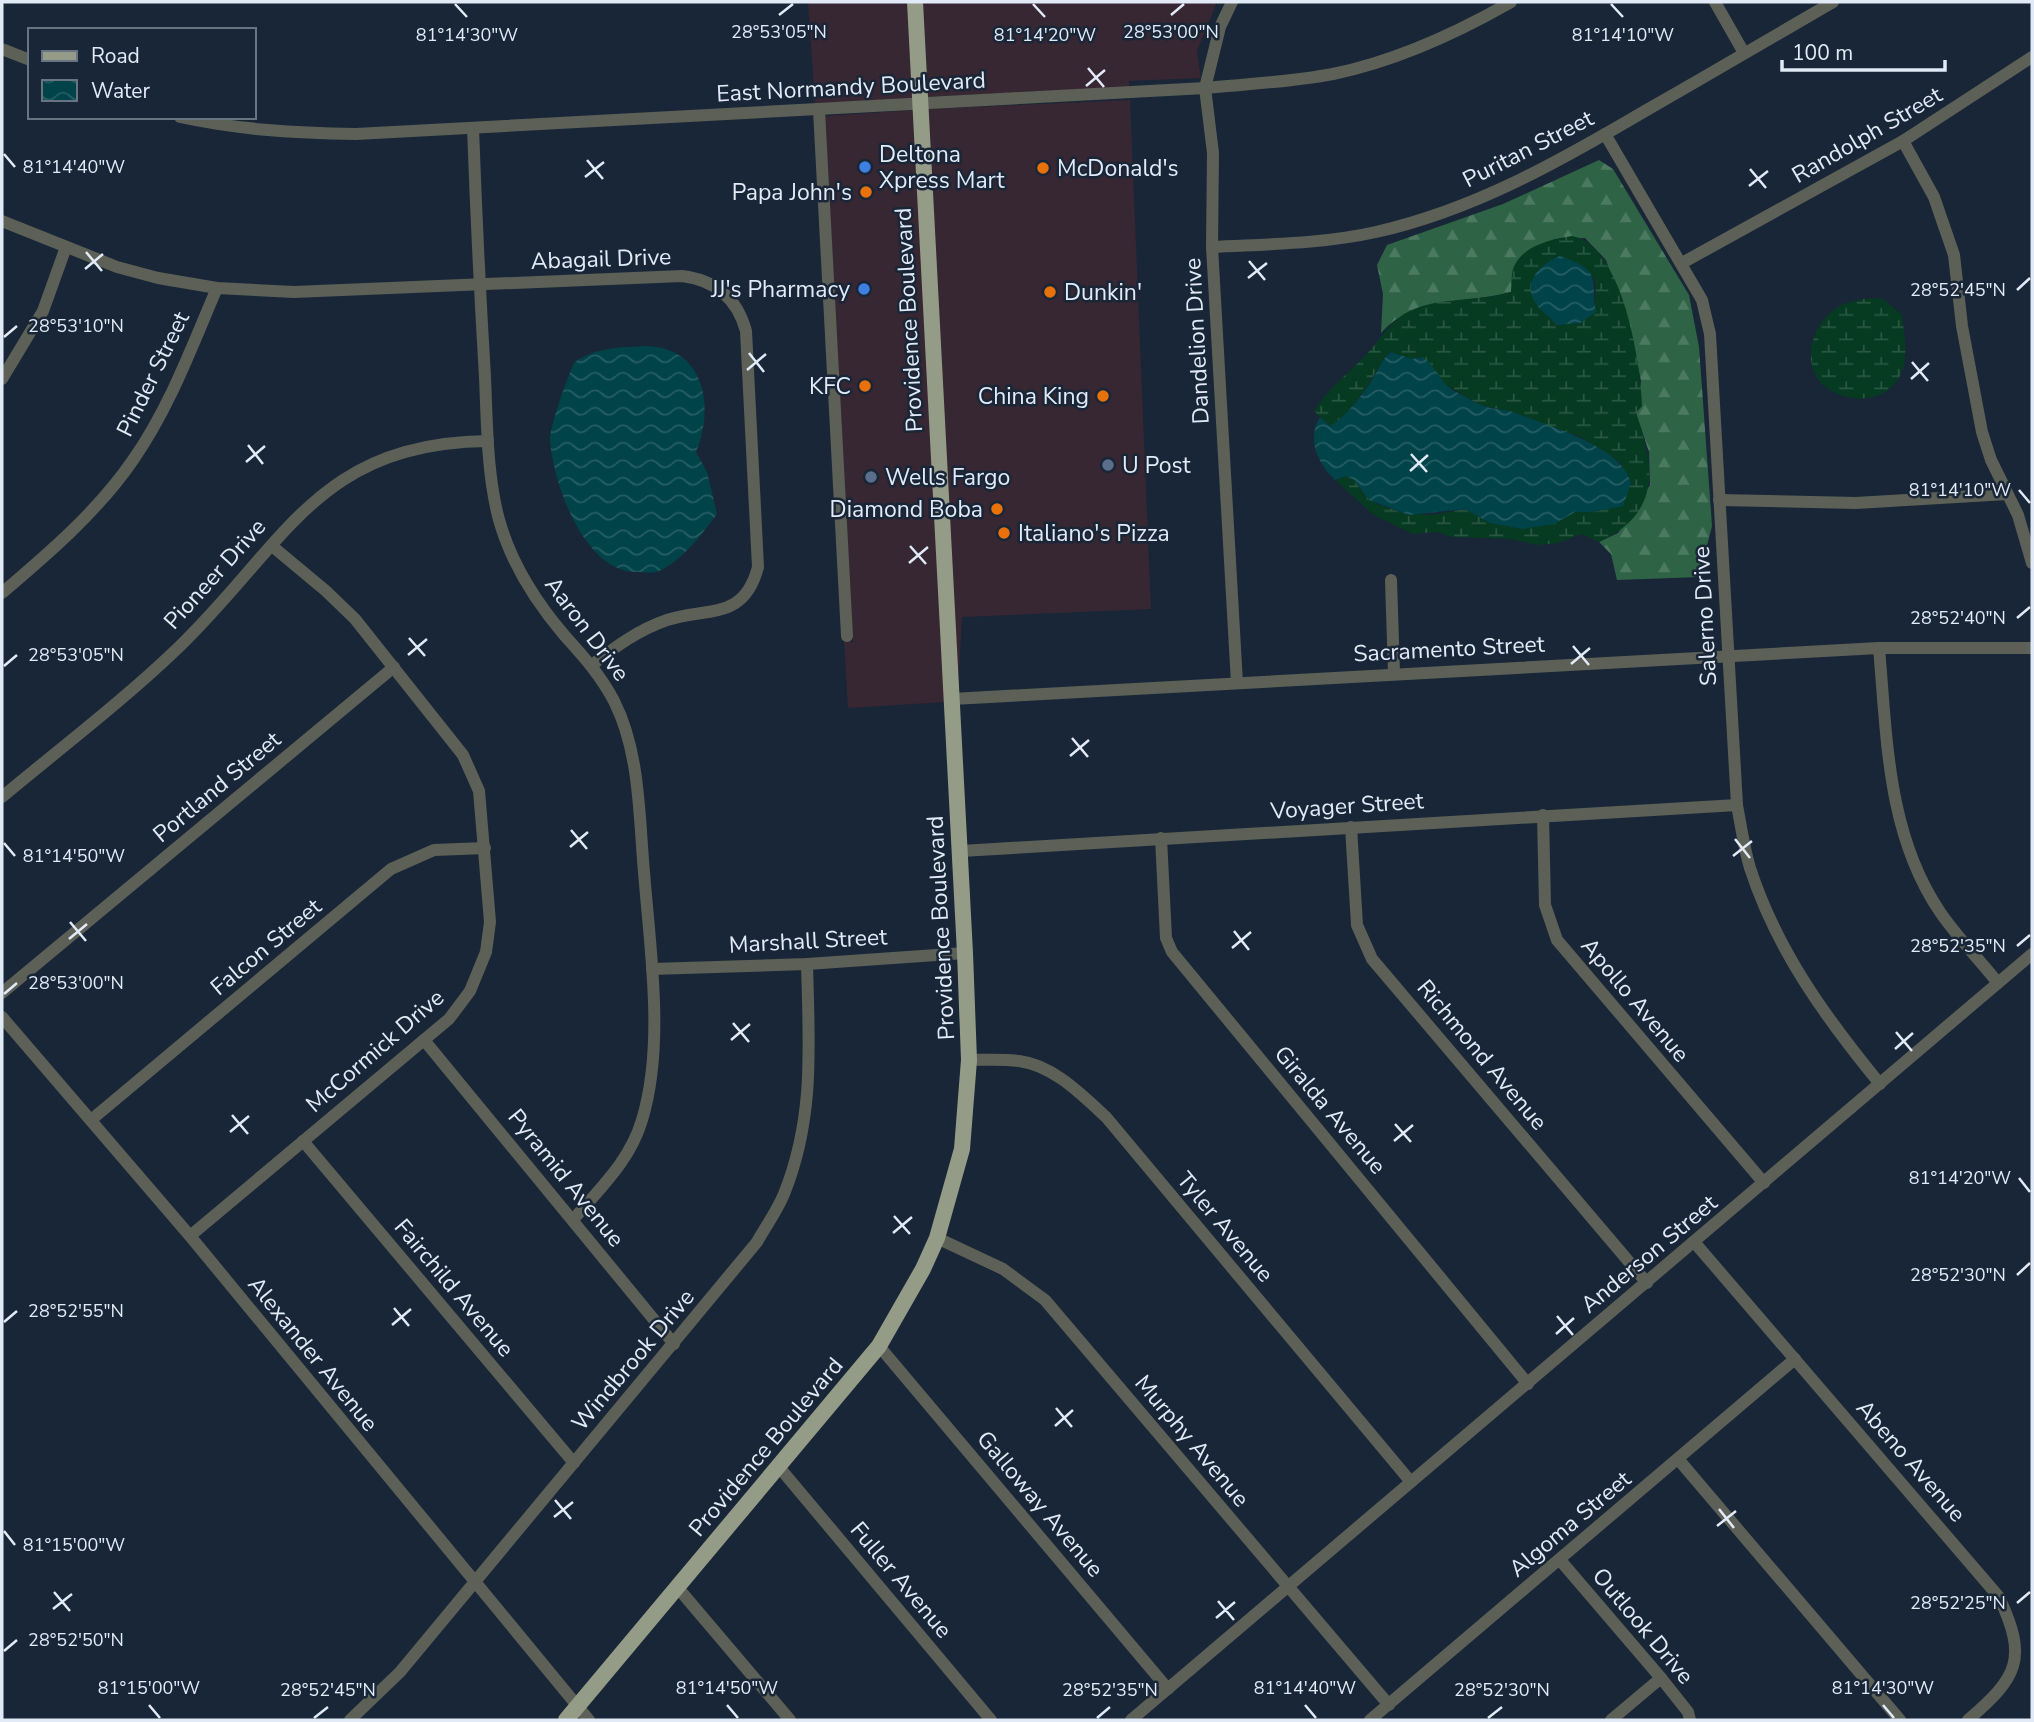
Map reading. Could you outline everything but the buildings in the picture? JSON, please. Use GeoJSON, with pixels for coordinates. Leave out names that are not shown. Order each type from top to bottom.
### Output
{"type":"FeatureCollection","features":[{"type":"Feature","properties":{"kind":"main road","name":"Providence Boulevard"},"geometry":{"type":"LineString","coordinates":[[566,1720],[879,1346],[937,1238],[962,1149],[969,1060],[961,851],[915,2]]}},
{"type":"Feature","properties":{"kind":"street","name":"Dandelion Drive"},"geometry":{"type":"LineString","coordinates":[[1232,2],[1220,27],[1205,88],[1213,153],[1212,247],[1237,683]]}},
{"type":"Feature","properties":{"kind":"street","name":"East Normandy Boulevard"},"geometry":{"type":"LineString","coordinates":[[189,119],[276,133],[356,134],[1205,88],[1333,74],[1397,57],[1464,29],[1511,2]]}},
{"type":"Feature","properties":{"kind":"street"},"geometry":{"type":"LineString","coordinates":[[1715,2],[1744,53]]}},
{"type":"Feature","properties":{"kind":"street","name":"Puritan Street"},"geometry":{"type":"LineString","coordinates":[[1212,247],[1334,239],[1444,213],[1512,185],[1833,2]]}},
{"type":"Feature","properties":{"kind":"street"},"geometry":{"type":"LineString","coordinates":[[2,48],[28,59]]}},
{"type":"Feature","properties":{"kind":"street","name":"Randolph Street"},"geometry":{"type":"LineString","coordinates":[[1682,263],[1903,141],[2032,57]]}},
{"type":"Feature","properties":{"kind":"street"},"geometry":{"type":"LineString","coordinates":[[819,110],[847,636]]}},
{"type":"Feature","properties":{"kind":"street","name":"Aaron Drive"},"geometry":{"type":"LineString","coordinates":[[473,128],[488,441],[497,513],[510,554],[532,594],[592,665],[615,703],[627,734],[637,790],[652,969],[652,1066],[641,1125],[621,1165],[573,1220]]}},
{"type":"Feature","properties":{"kind":"street","name":"Salerno Drive"},"geometry":{"type":"LineString","coordinates":[[1605,134],[1702,300],[1710,334],[1737,805],[1749,866],[1786,953],[1812,997],[1880,1084]]}},
{"type":"Feature","properties":{"kind":"street"},"geometry":{"type":"LineString","coordinates":[[1903,141],[1934,197],[1954,255],[1962,326],[1982,432],[2018,515],[2032,563]]}},
{"type":"Feature","properties":{"kind":"street","name":"Abagail Drive"},"geometry":{"type":"LineString","coordinates":[[2,221],[66,247],[158,278],[217,288],[294,292],[682,276],[699,278],[725,292],[742,314],[746,331],[758,567],[754,582],[742,598],[730,607],[655,625],[632,635],[592,665]]}},
{"type":"Feature","properties":{"kind":"street"},"geometry":{"type":"LineString","coordinates":[[2,379],[43,311],[66,247]]}},
{"type":"Feature","properties":{"kind":"street","name":"Pinder Street"},"geometry":{"type":"LineString","coordinates":[[2,593],[50,551],[113,487],[134,459],[168,402],[217,288]]}},
{"type":"Feature","properties":{"kind":"street","name":"Pioneer Drive"},"geometry":{"type":"LineString","coordinates":[[2,797],[150,674],[215,611],[307,505],[341,479],[388,456],[433,444],[488,441]]}},
{"type":"Feature","properties":{"kind":"street"},"geometry":{"type":"LineString","coordinates":[[1720,499],[1856,503],[2007,494]]}},
{"type":"Feature","properties":{"kind":"street","name":"McCormick Drive"},"geometry":{"type":"LineString","coordinates":[[190,1236],[449,1019],[470,991],[481,968],[490,922],[479,791],[463,755],[394,667],[336,600],[272,546]]}},
{"type":"Feature","properties":{"kind":"street"},"geometry":{"type":"LineString","coordinates":[[1391,580],[1394,673]]}},
{"type":"Feature","properties":{"kind":"street"},"geometry":{"type":"LineString","coordinates":[[1879,648],[1891,780],[1898,817],[1915,866],[1940,912],[1998,983]]}},
{"type":"Feature","properties":{"kind":"street","name":"Sacramento Street"},"geometry":{"type":"LineString","coordinates":[[952,699],[1879,648],[2032,648]]}},
{"type":"Feature","properties":{"kind":"street","name":"Portland Street"},"geometry":{"type":"LineString","coordinates":[[2,993],[394,667]]}},
{"type":"Feature","properties":{"kind":"street","name":"Voyager Street"},"geometry":{"type":"LineString","coordinates":[[961,851],[1737,805]]}},
{"type":"Feature","properties":{"kind":"street","name":"Apollo Avenue"},"geometry":{"type":"LineString","coordinates":[[1543,815],[1545,905],[1558,940],[1764,1183]]}},
{"type":"Feature","properties":{"kind":"street","name":"Richmond Avenue"},"geometry":{"type":"LineString","coordinates":[[1351,827],[1357,925],[1372,959],[1647,1283]]}},
{"type":"Feature","properties":{"kind":"street","name":"Giralda Avenue"},"geometry":{"type":"LineString","coordinates":[[1161,838],[1167,938],[1172,952],[1528,1384]]}},
{"type":"Feature","properties":{"kind":"street","name":"Falcon Street"},"geometry":{"type":"LineString","coordinates":[[91,1120],[391,869],[434,850],[485,848]]}},
{"type":"Feature","properties":{"kind":"street","name":"Marshall Street"},"geometry":{"type":"LineString","coordinates":[[652,969],[807,964],[965,953]]}},
{"type":"Feature","properties":{"kind":"street","name":"Anderson Street"},"geometry":{"type":"LineString","coordinates":[[1131,1720],[2032,954]]}},
{"type":"Feature","properties":{"kind":"street","name":"Windbrook Drive"},"geometry":{"type":"LineString","coordinates":[[350,1720],[400,1672],[757,1242],[784,1196],[808,1105],[811,1076],[807,964]]}},
{"type":"Feature","properties":{"kind":"street","name":"Alexander Avenue"},"geometry":{"type":"LineString","coordinates":[[2,1017],[190,1236],[473,1583],[589,1720]]}},
{"type":"Feature","properties":{"kind":"street","name":"Pyramid Avenue"},"geometry":{"type":"LineString","coordinates":[[424,1040],[674,1344]]}},
{"type":"Feature","properties":{"kind":"street","name":"Tyler Avenue"},"geometry":{"type":"LineString","coordinates":[[969,1060],[1021,1061],[1047,1071],[1077,1089],[1106,1117],[1411,1482]]}},
{"type":"Feature","properties":{"kind":"street","name":"Fairchild Avenue"},"geometry":{"type":"LineString","coordinates":[[303,1141],[574,1463]]}},
{"type":"Feature","properties":{"kind":"street","name":"Murphy Avenue"},"geometry":{"type":"LineString","coordinates":[[937,1238],[1003,1269],[1045,1300],[1389,1704]]}},
{"type":"Feature","properties":{"kind":"street","name":"Abeno Avenue"},"geometry":{"type":"LineString","coordinates":[[1695,1242],[2000,1597],[2015,1629],[2016,1657],[2007,1682],[1968,1720]]}},
{"type":"Feature","properties":{"kind":"street","name":"Galloway Avenue"},"geometry":{"type":"LineString","coordinates":[[879,1346],[1168,1689]]}},
{"type":"Feature","properties":{"kind":"street","name":"Algoma Street"},"geometry":{"type":"LineString","coordinates":[[1370,1720],[1795,1359]]}},
{"type":"Feature","properties":{"kind":"street"},"geometry":{"type":"LineString","coordinates":[[1678,1459],[1899,1720]]}},
{"type":"Feature","properties":{"kind":"street","name":"Fuller Avenue"},"geometry":{"type":"LineString","coordinates":[[779,1467],[991,1720]]}},
{"type":"Feature","properties":{"kind":"street","name":"Outlook Drive"},"geometry":{"type":"LineString","coordinates":[[1560,1560],[1661,1678],[1688,1712],[1690,1720]]}},
{"type":"Feature","properties":{"kind":"street"},"geometry":{"type":"LineString","coordinates":[[678,1588],[790,1720]]}},
{"type":"Feature","properties":{"kind":"street"},"geometry":{"type":"LineString","coordinates":[[1611,1720],[1661,1678]]}},
{"type":"Feature","properties":{"kind":"shaded area"},"geometry":{"type":"Polygon","coordinates":[[[808,2],[909,2],[913,98],[815,104],[808,2]]]}},
{"type":"Feature","properties":{"kind":"shaded area"},"geometry":{"type":"Polygon","coordinates":[[[921,2],[1217,2],[1197,51],[1201,78],[1129,81],[1129,87],[925,97],[921,2]]]}},
{"type":"Feature","properties":{"kind":"shaded area"},"geometry":{"type":"Polygon","coordinates":[[[1130,100],[1151,609],[962,617],[958,692],[926,109],[1130,100]]]}},
{"type":"Feature","properties":{"kind":"shaded area"},"geometry":{"type":"Polygon","coordinates":[[[914,110],[946,702],[848,708],[844,642],[853,642],[825,116],[914,110]]]}},
{"type":"Feature","properties":{"kind":"green space"},"geometry":{"type":"Polygon","coordinates":[[[1599,160],[1613,169],[1689,295],[1699,347],[1712,526],[1699,577],[1617,580],[1611,554],[1599,542],[1618,533],[1650,485],[1649,452],[1636,413],[1641,381],[1632,337],[1606,260],[1585,238],[1555,239],[1514,269],[1511,292],[1425,307],[1394,321],[1381,333],[1383,294],[1377,265],[1387,245],[1503,204],[1599,160]]]}},
{"type":"Feature","properties":{"kind":"green space"},"geometry":{"type":"Polygon","coordinates":[[[1572,236],[1589,244],[1604,260],[1616,282],[1633,335],[1642,406],[1636,413],[1649,471],[1648,488],[1634,517],[1599,542],[1582,534],[1558,543],[1537,545],[1510,539],[1452,537],[1436,532],[1413,534],[1374,515],[1335,480],[1346,476],[1354,480],[1363,493],[1377,504],[1403,513],[1431,515],[1465,509],[1490,523],[1522,529],[1575,512],[1600,511],[1631,483],[1620,462],[1579,436],[1526,420],[1516,413],[1480,405],[1443,383],[1423,357],[1412,359],[1390,352],[1354,403],[1330,426],[1314,411],[1331,389],[1405,313],[1430,304],[1511,292],[1513,269],[1523,255],[1538,245],[1572,236]],[[1593,276],[1538,306],[1557,325],[1595,305],[1596,286],[1593,276]]]}},
{"type":"Feature","properties":{"kind":"green space"},"geometry":{"type":"Polygon","coordinates":[[[1870,298],[1883,299],[1902,315],[1905,360],[1901,374],[1888,390],[1868,398],[1847,397],[1827,388],[1818,378],[1811,355],[1813,342],[1817,330],[1833,310],[1847,303],[1870,298]]]}},
{"type":"Feature","properties":{"kind":"water"},"geometry":{"type":"Polygon","coordinates":[[[1560,256],[1583,266],[1592,276],[1596,312],[1580,323],[1557,325],[1538,307],[1532,296],[1532,281],[1535,275],[1546,264],[1560,256]]]}},
{"type":"Feature","properties":{"kind":"water"},"geometry":{"type":"Polygon","coordinates":[[[645,346],[665,349],[681,357],[693,368],[700,382],[704,416],[696,452],[707,472],[717,514],[684,554],[652,573],[619,569],[602,558],[588,543],[565,502],[552,458],[550,440],[574,363],[598,351],[645,346]]]}},
{"type":"Feature","properties":{"kind":"water"},"geometry":{"type":"Polygon","coordinates":[[[1391,352],[1412,359],[1423,357],[1451,389],[1477,403],[1516,413],[1599,448],[1625,470],[1631,483],[1623,506],[1592,512],[1575,512],[1554,524],[1522,529],[1490,523],[1465,509],[1409,515],[1369,500],[1354,480],[1346,476],[1335,480],[1316,451],[1316,425],[1320,417],[1330,426],[1342,417],[1361,396],[1383,360],[1391,352]]]}},
{"type":"Feature","properties":{"kind":"place","name":"Deltona Xpress Mart"},"geometry":{"type":"Point","coordinates":[865,167]}},
{"type":"Feature","properties":{"kind":"place","name":"McDonald's"},"geometry":{"type":"Point","coordinates":[1043,168]}},
{"type":"Feature","properties":{"kind":"place","name":"Papa John's"},"geometry":{"type":"Point","coordinates":[866,192]}},
{"type":"Feature","properties":{"kind":"place","name":"JJ's Pharmacy"},"geometry":{"type":"Point","coordinates":[864,289]}},
{"type":"Feature","properties":{"kind":"place","name":"Dunkin'"},"geometry":{"type":"Point","coordinates":[1050,292]}},
{"type":"Feature","properties":{"kind":"place","name":"KFC"},"geometry":{"type":"Point","coordinates":[865,386]}},
{"type":"Feature","properties":{"kind":"place","name":"China King"},"geometry":{"type":"Point","coordinates":[1103,396]}},
{"type":"Feature","properties":{"kind":"place","name":"U Post"},"geometry":{"type":"Point","coordinates":[1108,465]}},
{"type":"Feature","properties":{"kind":"place","name":"Wells Fargo"},"geometry":{"type":"Point","coordinates":[871,477]}},
{"type":"Feature","properties":{"kind":"place","name":"Diamond Boba"},"geometry":{"type":"Point","coordinates":[997,509]}},
{"type":"Feature","properties":{"kind":"place","name":"Italiano's Pizza"},"geometry":{"type":"Point","coordinates":[1004,533]}}]}
